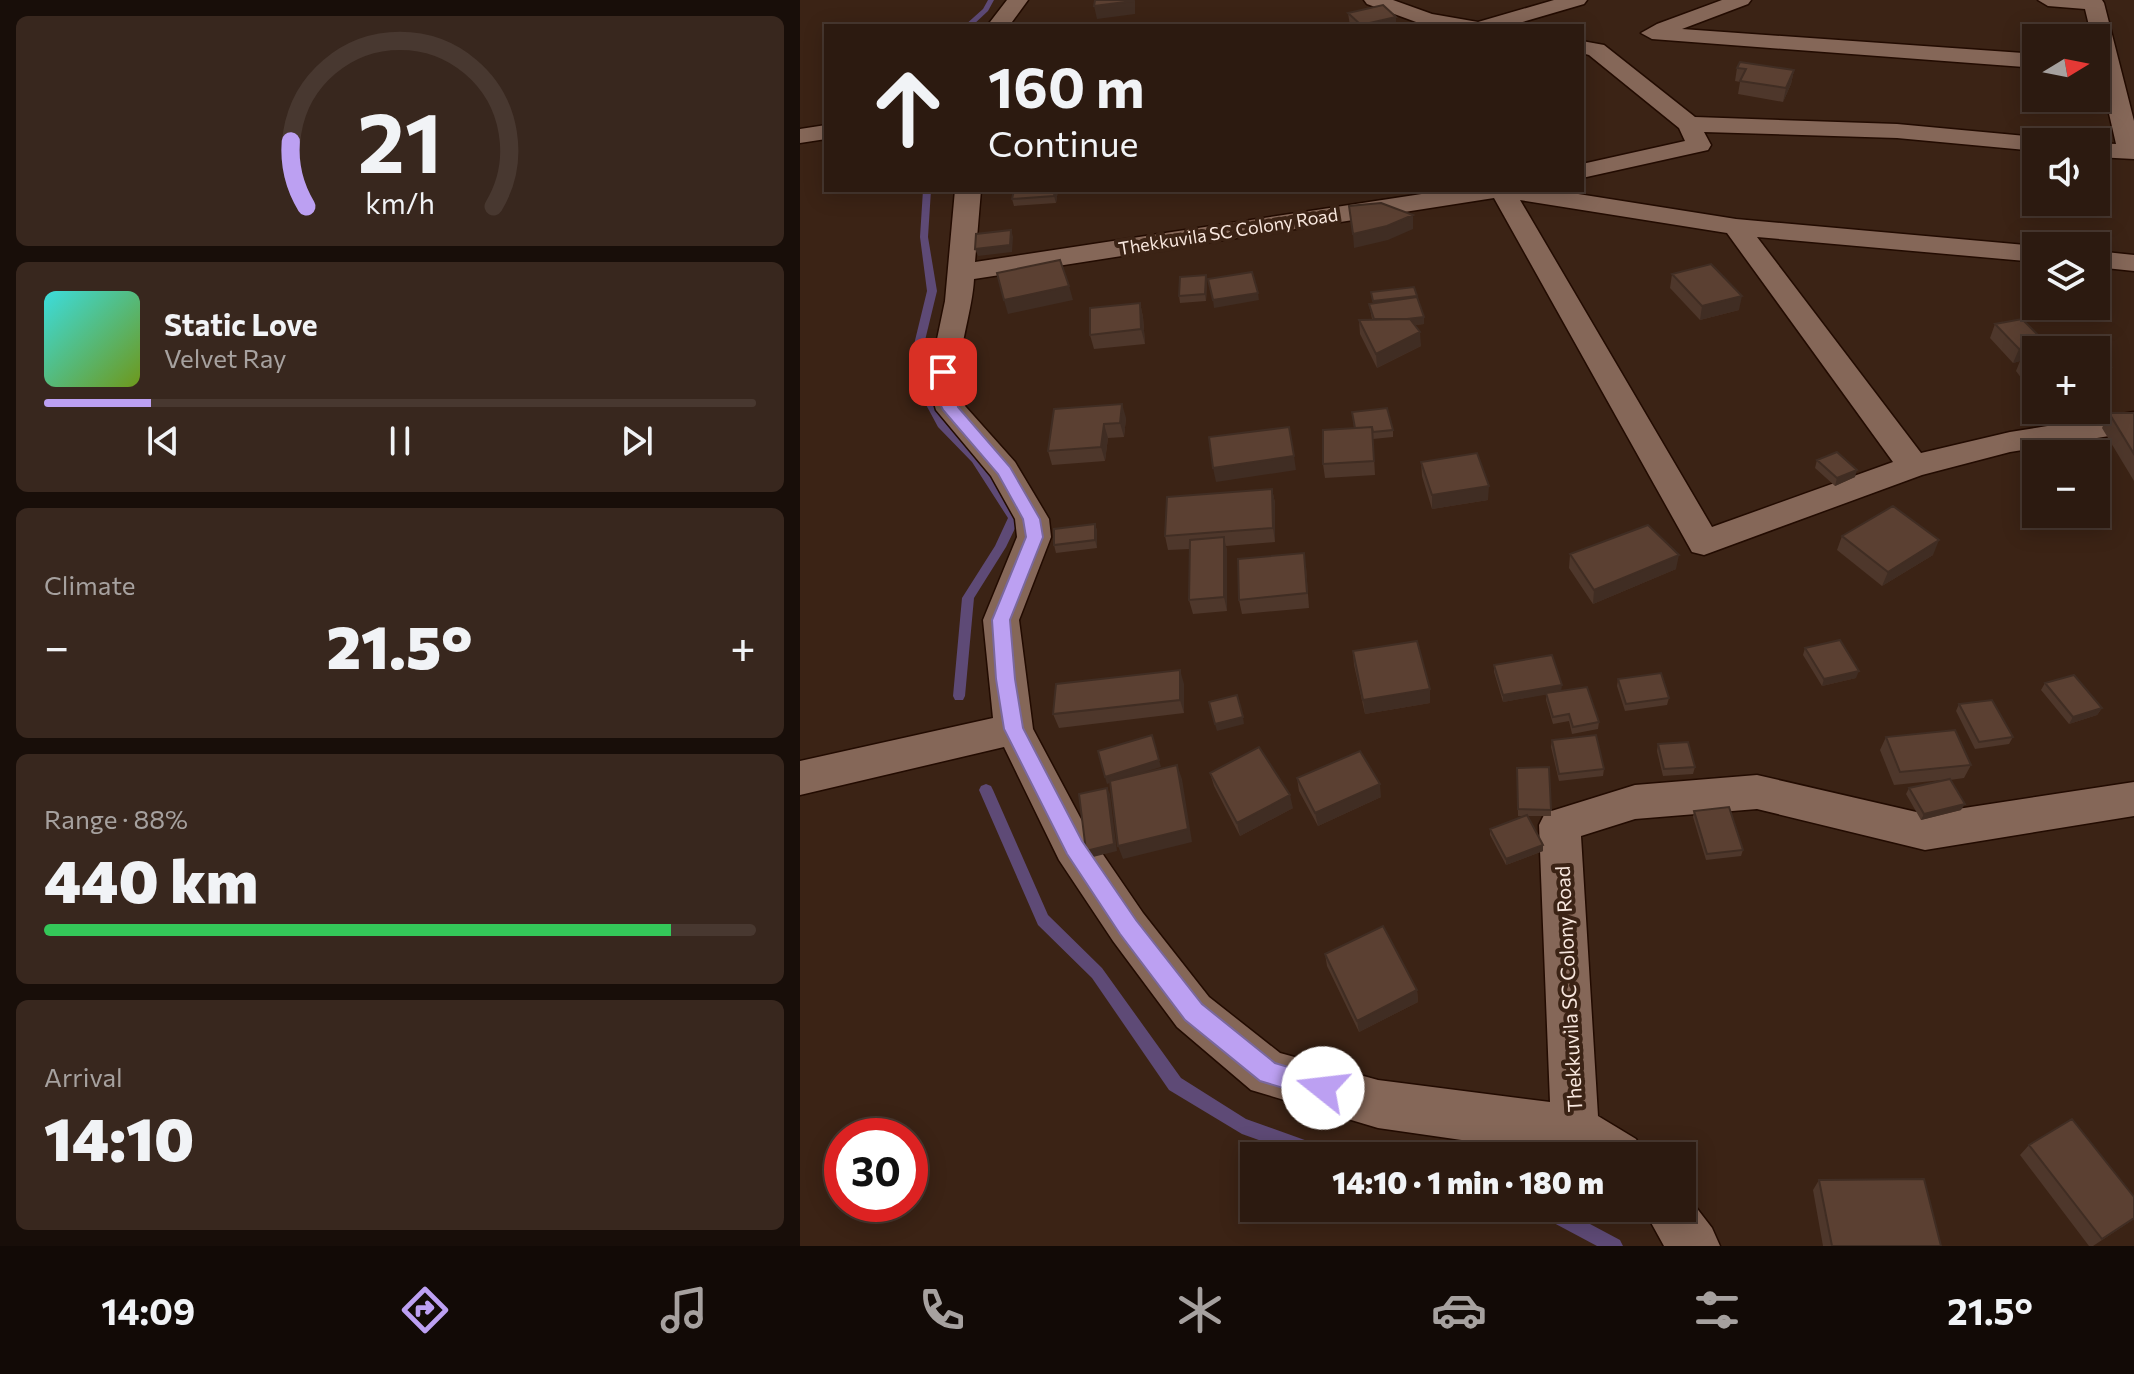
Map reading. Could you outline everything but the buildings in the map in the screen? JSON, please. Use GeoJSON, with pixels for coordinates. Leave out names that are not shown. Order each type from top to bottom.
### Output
{"type":"FeatureCollection","features":[{"type":"Feature","properties":{"kind":"street"},"geometry":{"type":"LineString","coordinates":[[1000,24],[1018,0]]}},
{"type":"Feature","properties":{"kind":"street"},"geometry":{"type":"LineString","coordinates":[[1374,0],[1428,20],[1457,24]]}},
{"type":"Feature","properties":{"kind":"street"},"geometry":{"type":"LineString","coordinates":[[1493,24],[1577,0]]}},
{"type":"Feature","properties":{"kind":"street"},"geometry":{"type":"LineString","coordinates":[[1589,49],[1638,37],[1741,0]]}},
{"type":"Feature","properties":{"kind":"street"},"geometry":{"type":"LineString","coordinates":[[2048,0],[2094,3],[2097,24]]}},
{"type":"Feature","properties":{"kind":"street"},"geometry":{"type":"LineString","coordinates":[[1638,37],[2022,60]]}},
{"type":"Feature","properties":{"kind":"street"},"geometry":{"type":"LineString","coordinates":[[1584,171],[1699,145],[1689,124],[1589,49]]}},
{"type":"Feature","properties":{"kind":"street"},"geometry":{"type":"LineString","coordinates":[[2110,91],[2130,153],[2110,151]]}},
{"type":"Feature","properties":{"kind":"street"},"geometry":{"type":"LineString","coordinates":[[1689,124],[1897,131],[2022,143]]}},
{"type":"Feature","properties":{"kind":"street"},"geometry":{"type":"LineString","coordinates":[[800,136],[824,132]]}},
{"type":"Feature","properties":{"kind":"street","name":"Thekkuvila SC Colony Road"},"geometry":{"type":"LineString","coordinates":[[968,192],[959,273],[959,305],[943,372],[946,400],[1004,470],[1032,519],[1034,537],[1001,620],[1014,729],[1074,847],[1128,927],[1193,1012],[1268,1073],[1378,1104],[1575,1130],[1560,825],[1635,802],[1757,792],[1925,832],[2134,799]]}},
{"type":"Feature","properties":{"kind":"street","name":"Thekkuvila SC Colony Road"},"geometry":{"type":"LineString","coordinates":[[959,273],[1489,192]]}},
{"type":"Feature","properties":{"kind":"street"},"geometry":{"type":"LineString","coordinates":[[1503,192],[1704,543],[1913,466],[2010,442],[2134,422]]}},
{"type":"Feature","properties":{"kind":"street","name":"Thekkuvila SC Colony Road"},"geometry":{"type":"LineString","coordinates":[[1515,192],[1736,227],[2022,253]]}},
{"type":"Feature","properties":{"kind":"street"},"geometry":{"type":"LineString","coordinates":[[1736,227],[1913,466]]}},
{"type":"Feature","properties":{"kind":"street"},"geometry":{"type":"LineString","coordinates":[[2110,260],[2134,263]]}},
{"type":"Feature","properties":{"kind":"street"},"geometry":{"type":"LineString","coordinates":[[800,778],[1014,729]]}},
{"type":"Feature","properties":{"kind":"street"},"geometry":{"type":"LineString","coordinates":[[1575,1130],[1595,1142]]}},
{"type":"Feature","properties":{"kind":"street"},"geometry":{"type":"LineString","coordinates":[[1678,1222],[1694,1246]]}},
{"type":"Feature","properties":{"kind":"waterway"},"geometry":{"type":"LineString","coordinates":[[970,24],[986,10],[991,0]]}},
{"type":"Feature","properties":{"kind":"waterway"},"geometry":{"type":"LineString","coordinates":[[927,192],[924,237],[932,291],[915,361],[929,401],[943,427],[976,459],[1014,518],[968,598],[959,696]]}},
{"type":"Feature","properties":{"kind":"waterway"},"geometry":{"type":"LineString","coordinates":[[986,790],[1043,920],[1097,973],[1175,1084],[1242,1126],[1287,1142]]}},
{"type":"Feature","properties":{"kind":"waterway"},"geometry":{"type":"LineString","coordinates":[[1569,1222],[1614,1246]]}},
{"type":"Feature","properties":{"kind":"route"},"geometry":{"type":"LineString","coordinates":[[943,372],[946,400],[951,410],[1004,470],[1032,519],[1034,537],[1001,620],[1006,679],[1014,729],[1074,847],[1128,927],[1193,1012],[1268,1073],[1323,1088]]}}]}
